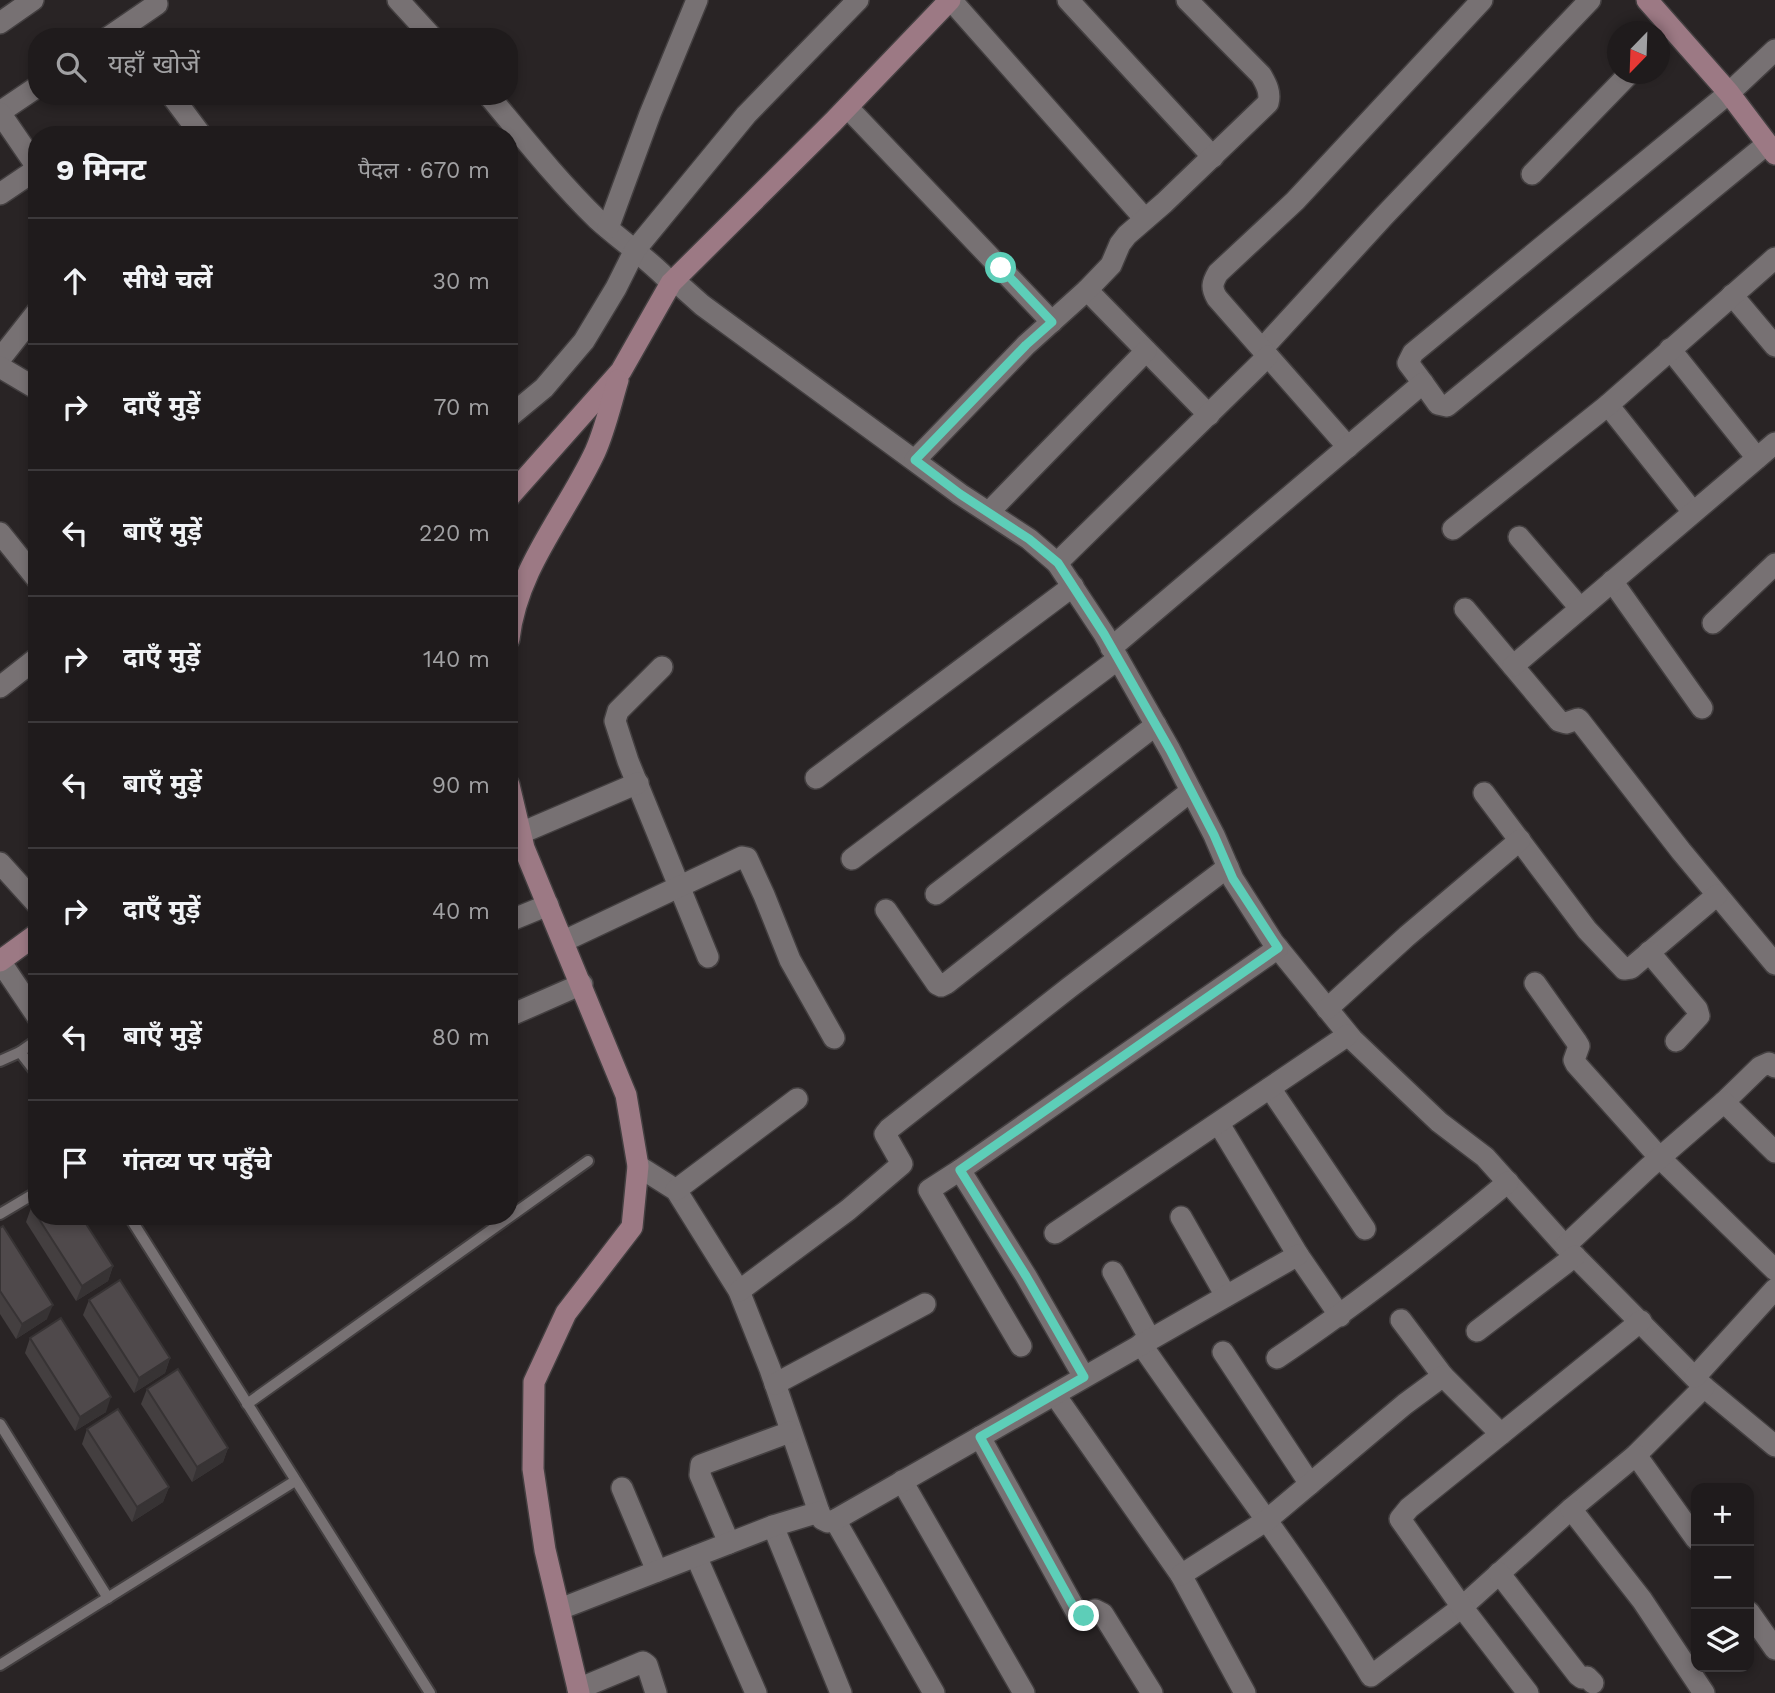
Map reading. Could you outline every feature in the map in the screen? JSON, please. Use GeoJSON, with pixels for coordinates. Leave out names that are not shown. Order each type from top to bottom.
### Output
{"type":"FeatureCollection","features":[{"type":"Feature","properties":{"kind":"street"},"geometry":{"type":"LineString","coordinates":[[0,23],[33,0]]}},
{"type":"Feature","properties":{"kind":"street"},"geometry":{"type":"LineString","coordinates":[[398,0],[424,28]]}},
{"type":"Feature","properties":{"kind":"street"},"geometry":{"type":"LineString","coordinates":[[608,228],[696,0]]}},
{"type":"Feature","properties":{"kind":"street"},"geometry":{"type":"LineString","coordinates":[[518,409],[544,387],[584,341],[635,250],[746,115],[858,0]]}},
{"type":"Feature","properties":{"kind":"street"},"geometry":{"type":"LineString","coordinates":[[518,487],[621,371],[673,282],[848,108],[951,0],[1145,219]]}},
{"type":"Feature","properties":{"kind":"street"},"geometry":{"type":"LineString","coordinates":[[1068,0],[1213,157]]}},
{"type":"Feature","properties":{"kind":"street"},"geometry":{"type":"LineString","coordinates":[[915,460],[1026,345],[1111,265],[1127,235],[1268,103],[1270,96],[1261,75],[1186,0]]}},
{"type":"Feature","properties":{"kind":"street"},"geometry":{"type":"LineString","coordinates":[[1348,447],[1212,291],[1212,283],[1218,273],[1295,201],[1482,0]]}},
{"type":"Feature","properties":{"kind":"street"},"geometry":{"type":"LineString","coordinates":[[1058,563],[1209,415],[1384,216],[1590,0]]}},
{"type":"Feature","properties":{"kind":"street"},"geometry":{"type":"LineString","coordinates":[[1647,0],[1658,21]]}},
{"type":"Feature","properties":{"kind":"street"},"geometry":{"type":"LineString","coordinates":[[127,28],[157,4]]}},
{"type":"Feature","properties":{"kind":"street"},"geometry":{"type":"LineString","coordinates":[[1670,39],[1729,93],[1771,149],[1447,406],[1438,404],[1409,363],[1413,353],[1729,93],[1775,50]]}},
{"type":"Feature","properties":{"kind":"street"},"geometry":{"type":"LineString","coordinates":[[1532,174],[1619,84]]}},
{"type":"Feature","properties":{"kind":"street"},"geometry":{"type":"LineString","coordinates":[[28,93],[0,113],[28,155]]}},
{"type":"Feature","properties":{"kind":"street"},"geometry":{"type":"LineString","coordinates":[[181,105],[195,126]]}},
{"type":"Feature","properties":{"kind":"street"},"geometry":{"type":"LineString","coordinates":[[497,105],[514,126]]}},
{"type":"Feature","properties":{"kind":"street"},"geometry":{"type":"LineString","coordinates":[[848,108],[1052,322]]}},
{"type":"Feature","properties":{"kind":"street"},"geometry":{"type":"LineString","coordinates":[[518,131],[545,163],[608,228],[673,282],[1058,563],[1156,725],[1228,867],[1278,948],[1348,1035],[1439,1122],[1485,1157],[1570,1251],[1700,1382],[1775,1446]]}},
{"type":"Feature","properties":{"kind":"street"},"geometry":{"type":"LineString","coordinates":[[0,194],[28,174]]}},
{"type":"Feature","properties":{"kind":"street"},"geometry":{"type":"LineString","coordinates":[[1453,529],[1608,405],[1775,258]]}},
{"type":"Feature","properties":{"kind":"street"},"geometry":{"type":"LineString","coordinates":[[1087,290],[1209,415]]}},
{"type":"Feature","properties":{"kind":"street"},"geometry":{"type":"LineString","coordinates":[[1732,295],[1775,346]]}},
{"type":"Feature","properties":{"kind":"street"},"geometry":{"type":"LineString","coordinates":[[0,359],[28,323]]}},
{"type":"Feature","properties":{"kind":"street"},"geometry":{"type":"LineString","coordinates":[[1670,349],[1756,458]]}},
{"type":"Feature","properties":{"kind":"street"},"geometry":{"type":"LineString","coordinates":[[989,512],[1146,351]]}},
{"type":"Feature","properties":{"kind":"street"},"geometry":{"type":"LineString","coordinates":[[0,367],[28,384]]}},
{"type":"Feature","properties":{"kind":"street"},"geometry":{"type":"LineString","coordinates":[[518,601],[535,556],[595,451],[621,371]]}},
{"type":"Feature","properties":{"kind":"street"},"geometry":{"type":"LineString","coordinates":[[852,859],[1114,653],[1423,383]]}},
{"type":"Feature","properties":{"kind":"street"},"geometry":{"type":"LineString","coordinates":[[1608,405],[1693,512]]}},
{"type":"Feature","properties":{"kind":"street"},"geometry":{"type":"LineString","coordinates":[[1513,666],[1775,443]]}},
{"type":"Feature","properties":{"kind":"street"},"geometry":{"type":"LineString","coordinates":[[0,533],[28,568]]}},
{"type":"Feature","properties":{"kind":"street"},"geometry":{"type":"LineString","coordinates":[[1519,537],[1580,608]]}},
{"type":"Feature","properties":{"kind":"street"},"geometry":{"type":"LineString","coordinates":[[1713,623],[1775,564]]}},
{"type":"Feature","properties":{"kind":"street"},"geometry":{"type":"LineString","coordinates":[[1612,581],[1702,708]]}},
{"type":"Feature","properties":{"kind":"street"},"geometry":{"type":"LineString","coordinates":[[816,778],[1073,586]]}},
{"type":"Feature","properties":{"kind":"street"},"geometry":{"type":"LineString","coordinates":[[1465,609],[1559,721],[1566,723],[1578,719],[1586,727],[1717,895],[1775,964]]}},
{"type":"Feature","properties":{"kind":"street"},"geometry":{"type":"LineString","coordinates":[[0,687],[28,665]]}},
{"type":"Feature","properties":{"kind":"street"},"geometry":{"type":"LineString","coordinates":[[662,667],[615,715],[615,721],[708,957]]}},
{"type":"Feature","properties":{"kind":"street"},"geometry":{"type":"LineString","coordinates":[[936,894],[1156,725]]}},
{"type":"Feature","properties":{"kind":"street"},"geometry":{"type":"LineString","coordinates":[[518,820],[638,783]]}},
{"type":"Feature","properties":{"kind":"street"},"geometry":{"type":"LineString","coordinates":[[886,910],[937,984],[947,984],[1191,791]]}},
{"type":"Feature","properties":{"kind":"street"},"geometry":{"type":"LineString","coordinates":[[1484,793],[1587,930],[1624,969],[1631,968],[1717,895]]}},
{"type":"Feature","properties":{"kind":"street"},"geometry":{"type":"LineString","coordinates":[[518,828],[626,1095],[638,1166],[632,1227],[566,1313],[534,1382],[533,1469],[545,1550],[578,1691],[643,1662],[647,1665],[656,1693]]}},
{"type":"Feature","properties":{"kind":"street"},"geometry":{"type":"LineString","coordinates":[[1327,1009],[1407,936],[1520,840]]}},
{"type":"Feature","properties":{"kind":"street"},"geometry":{"type":"LineString","coordinates":[[564,941],[742,857],[747,859],[760,884],[790,960],[834,1038]]}},
{"type":"Feature","properties":{"kind":"street"},"geometry":{"type":"LineString","coordinates":[[0,863],[28,894]]}},
{"type":"Feature","properties":{"kind":"street"},"geometry":{"type":"LineString","coordinates":[[902,1164],[886,1140],[885,1134],[889,1129],[1228,867]]}},
{"type":"Feature","properties":{"kind":"street"},"geometry":{"type":"LineString","coordinates":[[518,917],[548,905]]}},
{"type":"Feature","properties":{"kind":"street"},"geometry":{"type":"LineString","coordinates":[[28,940],[0,961],[28,1003]]}},
{"type":"Feature","properties":{"kind":"street"},"geometry":{"type":"LineString","coordinates":[[929,1190],[1278,948]]}},
{"type":"Feature","properties":{"kind":"street"},"geometry":{"type":"LineString","coordinates":[[1649,952],[1697,1009],[1699,1016],[1696,1021],[1676,1041]]}},
{"type":"Feature","properties":{"kind":"street"},"geometry":{"type":"LineString","coordinates":[[1535,983],[1579,1046],[1574,1060],[1576,1064],[1660,1158],[1775,1270]]}},
{"type":"Feature","properties":{"kind":"street"},"geometry":{"type":"LineString","coordinates":[[518,1012],[582,984]]}},
{"type":"Feature","properties":{"kind":"street"},"geometry":{"type":"LineString","coordinates":[[1055,1233],[1348,1035]]}},
{"type":"Feature","properties":{"kind":"street"},"geometry":{"type":"LineString","coordinates":[[1477,1331],[1570,1251],[1660,1158],[1760,1067],[1769,1063],[1775,1067]]}},
{"type":"Feature","properties":{"kind":"street"},"geometry":{"type":"LineString","coordinates":[[1270,1088],[1365,1229]]}},
{"type":"Feature","properties":{"kind":"street"},"geometry":{"type":"LineString","coordinates":[[676,1191],[796,1099]]}},
{"type":"Feature","properties":{"kind":"street"},"geometry":{"type":"LineString","coordinates":[[1724,1102],[1775,1152]]}},
{"type":"Feature","properties":{"kind":"street"},"geometry":{"type":"LineString","coordinates":[[1219,1124],[1298,1255],[1340,1316]]}},
{"type":"Feature","properties":{"kind":"street"},"geometry":{"type":"LineString","coordinates":[[739,1291],[848,1210],[902,1164],[912,1165],[968,1252],[1021,1346]]}},
{"type":"Feature","properties":{"kind":"street"},"geometry":{"type":"LineString","coordinates":[[638,1166],[676,1191],[739,1291],[775,1384],[790,1432],[827,1516],[934,1693]]}},
{"type":"Feature","properties":{"kind":"street"},"geometry":{"type":"LineString","coordinates":[[960,1170],[1026,1276],[1084,1377]]}},
{"type":"Feature","properties":{"kind":"street"},"geometry":{"type":"LineString","coordinates":[[1277,1358],[1401,1271],[1508,1182]]}},
{"type":"Feature","properties":{"kind":"street"},"geometry":{"type":"LineString","coordinates":[[1181,1217],[1226,1296]]}},
{"type":"Feature","properties":{"kind":"street"},"geometry":{"type":"LineString","coordinates":[[560,1609],[773,1527],[827,1516],[902,1481],[1298,1255]]}},
{"type":"Feature","properties":{"kind":"street"},"geometry":{"type":"LineString","coordinates":[[1114,1272],[1146,1341],[1191,1417],[1268,1520],[1377,1684],[1571,1509],[1636,1455],[1700,1382],[1775,1289]]}},
{"type":"Feature","properties":{"kind":"street"},"geometry":{"type":"LineString","coordinates":[[775,1384],[925,1304]]}},
{"type":"Feature","properties":{"kind":"street"},"geometry":{"type":"LineString","coordinates":[[1401,1320],[1443,1376],[1500,1434]]}},
{"type":"Feature","properties":{"kind":"street"},"geometry":{"type":"LineString","coordinates":[[1528,1693],[1462,1607],[1400,1519],[1409,1508],[1641,1321]]}},
{"type":"Feature","properties":{"kind":"street"},"geometry":{"type":"LineString","coordinates":[[1223,1352],[1310,1484]]}},
{"type":"Feature","properties":{"kind":"street"},"geometry":{"type":"LineString","coordinates":[[1181,1575],[1268,1520],[1405,1404],[1443,1376]]}},
{"type":"Feature","properties":{"kind":"street"},"geometry":{"type":"LineString","coordinates":[[1055,1395],[1181,1575],[1245,1693]]}},
{"type":"Feature","properties":{"kind":"street"},"geometry":{"type":"LineString","coordinates":[[729,1543],[700,1475],[701,1465],[790,1432]]}},
{"type":"Feature","properties":{"kind":"street"},"geometry":{"type":"LineString","coordinates":[[980,1437],[1078,1615],[1084,1616],[1096,1610],[1103,1614],[1153,1693]]}},
{"type":"Feature","properties":{"kind":"street"},"geometry":{"type":"LineString","coordinates":[[1636,1455],[1691,1532]]}},
{"type":"Feature","properties":{"kind":"street"},"geometry":{"type":"LineString","coordinates":[[902,1481],[1024,1693]]}},
{"type":"Feature","properties":{"kind":"street"},"geometry":{"type":"LineString","coordinates":[[622,1488],[657,1571]]}},
{"type":"Feature","properties":{"kind":"street"},"geometry":{"type":"LineString","coordinates":[[1571,1509],[1642,1600],[1704,1693]]}},
{"type":"Feature","properties":{"kind":"street"},"geometry":{"type":"LineString","coordinates":[[773,1527],[841,1693]]}},
{"type":"Feature","properties":{"kind":"street"},"geometry":{"type":"LineString","coordinates":[[696,1556],[757,1693]]}},
{"type":"Feature","properties":{"kind":"street"},"geometry":{"type":"LineString","coordinates":[[1499,1573],[1578,1675],[1587,1677],[1592,1690]]}},
{"type":"Feature","properties":{"kind":"street"},"geometry":{"type":"LineString","coordinates":[[1754,1618],[1772,1638]]}},
{"type":"Feature","properties":{"kind":"lane"},"geometry":{"type":"LineString","coordinates":[[0,1061],[28,1046]]}},
{"type":"Feature","properties":{"kind":"lane"},"geometry":{"type":"LineString","coordinates":[[20,1052],[28,1062]]}},
{"type":"Feature","properties":{"kind":"lane"},"geometry":{"type":"LineString","coordinates":[[518,1211],[588,1161]]}},
{"type":"Feature","properties":{"kind":"lane"},"geometry":{"type":"LineString","coordinates":[[0,1214],[28,1197]]}},
{"type":"Feature","properties":{"kind":"lane"},"geometry":{"type":"LineString","coordinates":[[134,1225],[430,1693]]}},
{"type":"Feature","properties":{"kind":"lane"},"geometry":{"type":"LineString","coordinates":[[247,1404],[498,1225]]}},
{"type":"Feature","properties":{"kind":"lane"},"geometry":{"type":"LineString","coordinates":[[0,1424],[108,1598]]}},
{"type":"Feature","properties":{"kind":"lane"},"geometry":{"type":"LineString","coordinates":[[0,1665],[295,1481]]}},
{"type":"Feature","properties":{"kind":"building"},"geometry":{"type":"Polygon","coordinates":[[[43,1225],[87,1225],[113,1266],[82,1286],[43,1225]]]}},
{"type":"Feature","properties":{"kind":"building"},"geometry":{"type":"Polygon","coordinates":[[[3,1226],[53,1305],[22,1324],[0,1291],[0,1228],[3,1226]]]}},
{"type":"Feature","properties":{"kind":"building"},"geometry":{"type":"Polygon","coordinates":[[[120,1280],[170,1358],[139,1378],[89,1300],[120,1280]]]}},
{"type":"Feature","properties":{"kind":"building"},"geometry":{"type":"Polygon","coordinates":[[[61,1318],[111,1397],[80,1417],[30,1338],[61,1318]]]}},
{"type":"Feature","properties":{"kind":"building"},"geometry":{"type":"Polygon","coordinates":[[[178,1369],[228,1448],[197,1467],[147,1389],[178,1369]]]}},
{"type":"Feature","properties":{"kind":"building"},"geometry":{"type":"Polygon","coordinates":[[[118,1409],[169,1487],[137,1507],[87,1429],[118,1409]]]}},
{"type":"Feature","properties":{"kind":"route"},"geometry":{"type":"LineString","coordinates":[[1001,268],[1052,322],[1026,345],[915,460],[960,494],[1029,539],[1058,563],[1104,634],[1170,750],[1214,835],[1233,879],[1278,948],[960,1170],[1026,1276],[1084,1377],[980,1437],[1078,1615],[1084,1616]]}}]}
